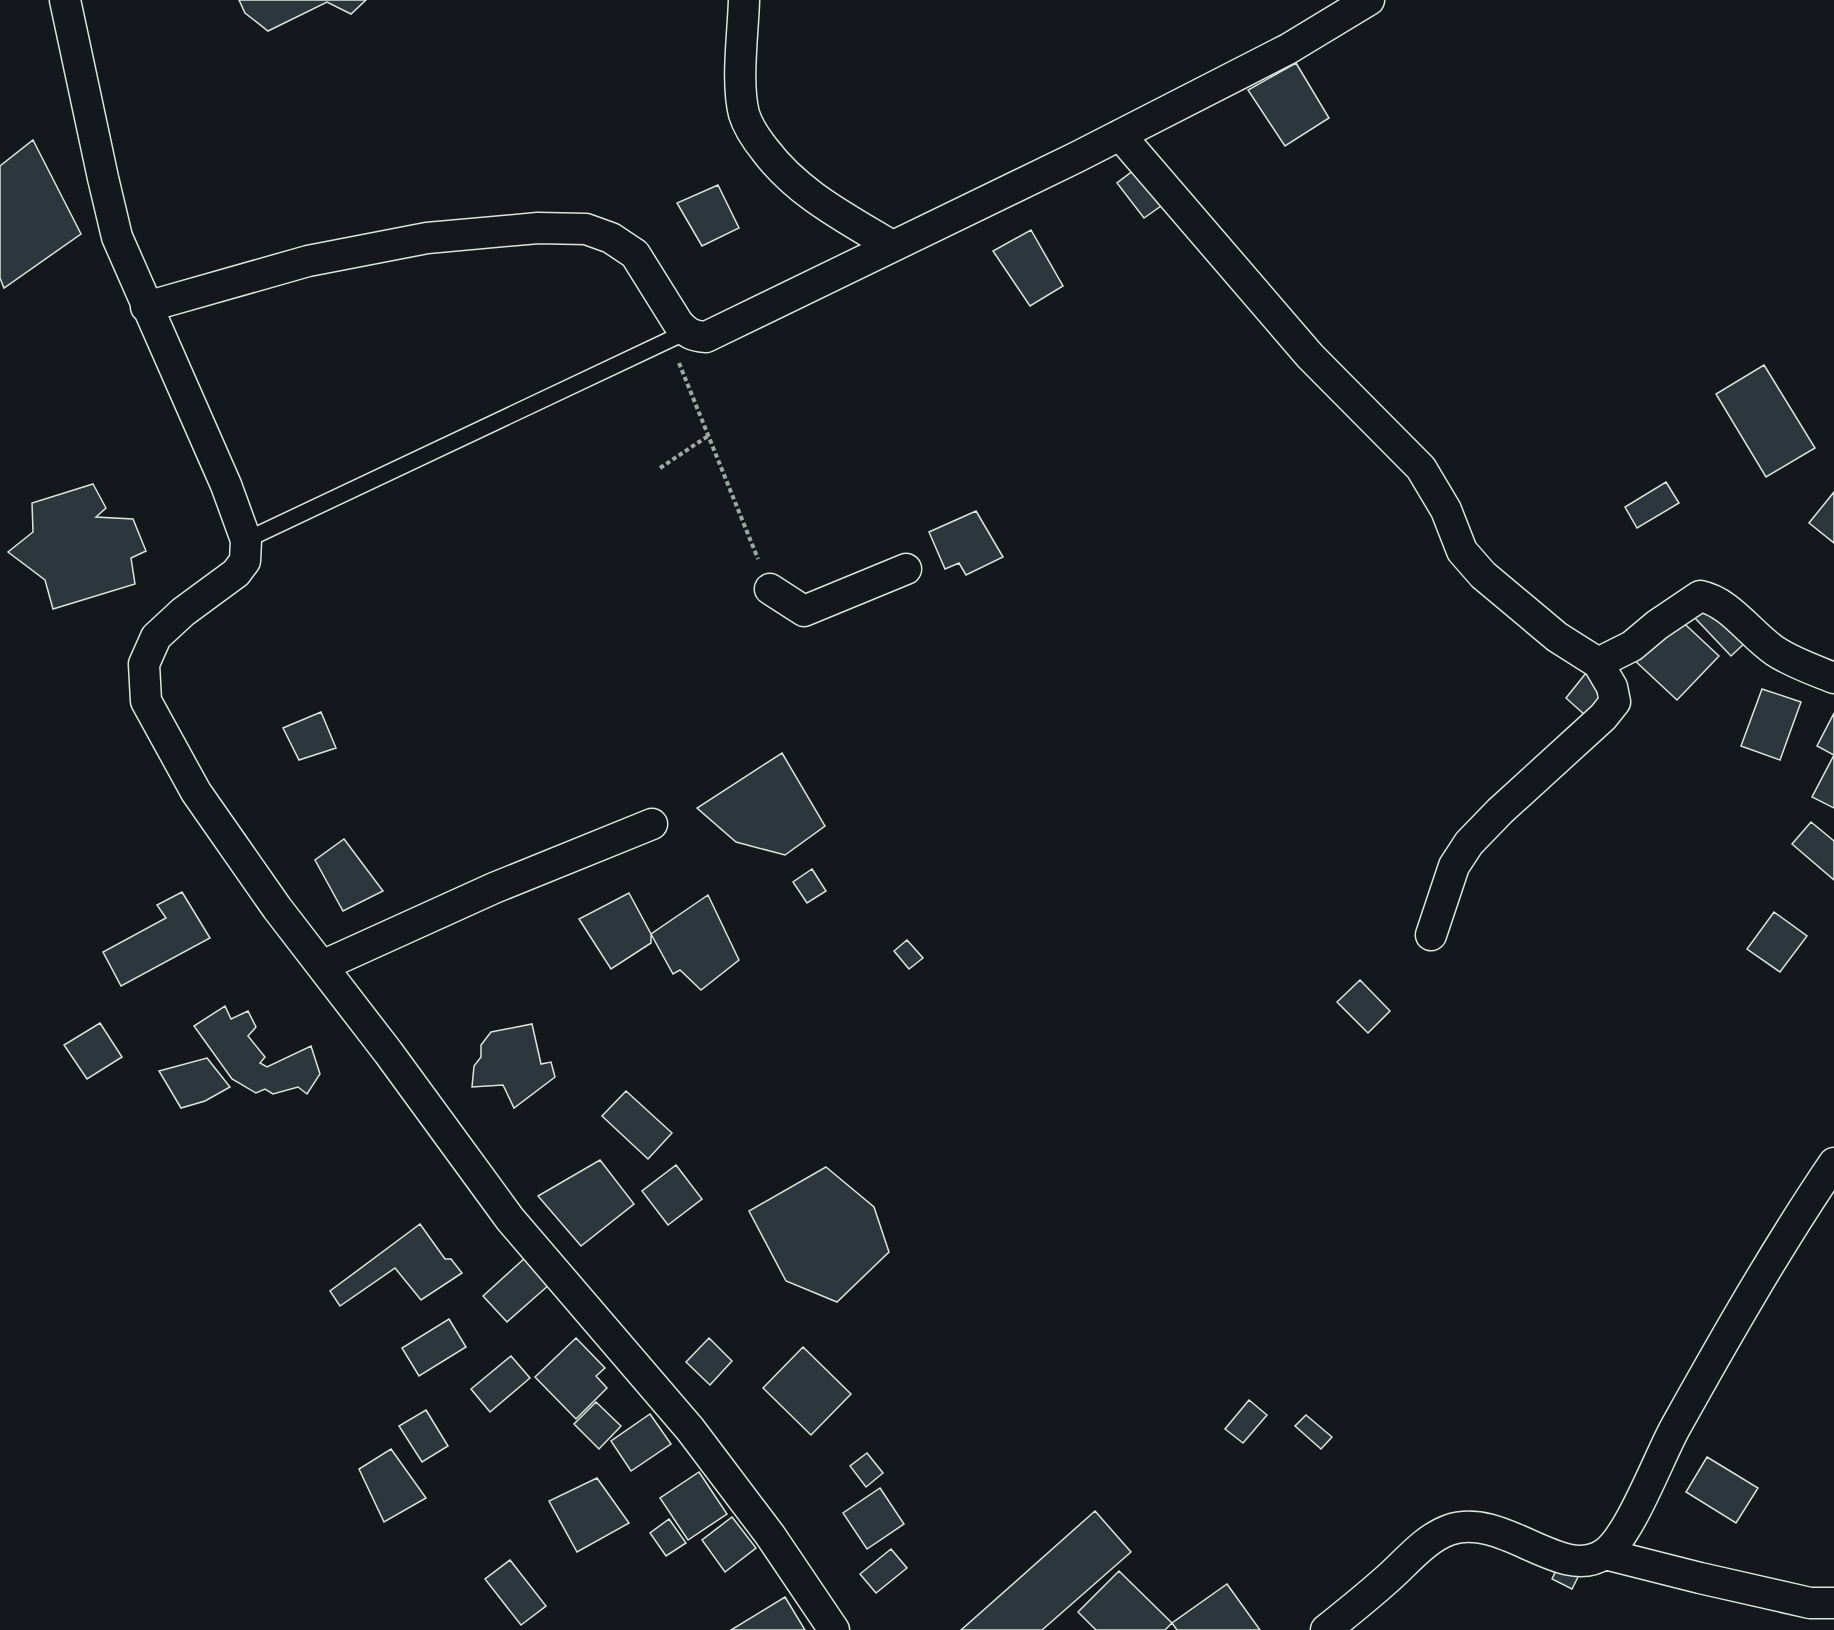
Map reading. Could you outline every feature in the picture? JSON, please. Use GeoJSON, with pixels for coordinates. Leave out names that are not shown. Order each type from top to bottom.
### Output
{"type":"FeatureCollection","features":[{"type":"Feature","properties":{"kind":"street"},"geometry":{"type":"LineString","coordinates":[[65,0],[117,237],[226,485],[246,540],[245,561],[236,573],[183,612],[156,637],[144,664],[146,701],[196,792],[277,908],[510,1219],[696,1438],[770,1535],[834,1630]]}},
{"type":"Feature","properties":{"kind":"street"},"geometry":{"type":"LineString","coordinates":[[744,0],[741,89],[744,116],[757,140],[787,176],[804,191],[824,206],[892,246]]}},
{"type":"Feature","properties":{"kind":"street"},"geometry":{"type":"LineString","coordinates":[[146,307],[308,261],[427,238],[538,228],[586,229],[611,238],[635,254],[678,323],[678,336],[706,337],[1120,135],[1288,48],[1369,0]]}},
{"type":"Feature","properties":{"kind":"street"},"geometry":{"type":"LineString","coordinates":[[1120,135],[1310,356],[1421,468],[1446,510],[1462,551],[1483,575],[1557,637],[1599,663],[1612,687],[1615,702],[1590,729],[1500,811],[1469,843],[1454,866],[1431,935]]}},
{"type":"Feature","properties":{"kind":"street"},"geometry":{"type":"LineString","coordinates":[[770,589],[804,611],[906,570]]}},
{"type":"Feature","properties":{"kind":"street"},"geometry":{"type":"LineString","coordinates":[[1599,663],[1632,646],[1657,625],[1700,596],[1708,597],[1726,608],[1774,650],[1795,663],[1834,678]]}},
{"type":"Feature","properties":{"kind":"street"},"geometry":{"type":"LineString","coordinates":[[322,966],[494,888],[652,824]]}},
{"type":"Feature","properties":{"kind":"street"},"geometry":{"type":"LineString","coordinates":[[1326,1630],[1387,1580],[1430,1540],[1449,1530],[1468,1527],[1487,1528],[1506,1534],[1563,1560],[1584,1562],[1605,1554],[1625,1530],[1674,1431],[1750,1299],[1834,1163]]}},
{"type":"Feature","properties":{"kind":"street"},"geometry":{"type":"LineString","coordinates":[[1605,1554],[1810,1603],[1834,1603]]}},
{"type":"Feature","properties":{"kind":"lane"},"geometry":{"type":"LineString","coordinates":[[246,540],[678,336]]}},
{"type":"Feature","properties":{"kind":"path"},"geometry":{"type":"LineString","coordinates":[[678,336],[708,436],[770,589]]}},
{"type":"Feature","properties":{"kind":"path"},"geometry":{"type":"LineString","coordinates":[[660,468],[708,436]]}},
{"type":"Feature","properties":{"kind":"building"},"geometry":{"type":"Polygon","coordinates":[[[239,0],[366,0],[351,14],[327,2],[268,31],[245,13],[239,0]]]}},
{"type":"Feature","properties":{"kind":"building"},"geometry":{"type":"Polygon","coordinates":[[[1296,63],[1329,118],[1285,146],[1248,90],[1296,63]]]}},
{"type":"Feature","properties":{"kind":"building"},"geometry":{"type":"Polygon","coordinates":[[[33,140],[81,234],[4,288],[0,278],[0,166],[33,140]]]}},
{"type":"Feature","properties":{"kind":"building"},"geometry":{"type":"Polygon","coordinates":[[[1138,167],[1171,199],[1144,218],[1117,183],[1138,167]]]}},
{"type":"Feature","properties":{"kind":"building"},"geometry":{"type":"Polygon","coordinates":[[[718,185],[739,228],[702,246],[677,203],[718,185]]]}},
{"type":"Feature","properties":{"kind":"building"},"geometry":{"type":"Polygon","coordinates":[[[1031,230],[1063,286],[1030,306],[993,251],[1031,230]]]}},
{"type":"Feature","properties":{"kind":"building"},"geometry":{"type":"Polygon","coordinates":[[[1764,365],[1815,448],[1766,477],[1716,394],[1764,365]]]}},
{"type":"Feature","properties":{"kind":"building"},"geometry":{"type":"Polygon","coordinates":[[[1666,482],[1679,503],[1637,528],[1625,507],[1666,482]]]}},
{"type":"Feature","properties":{"kind":"building"},"geometry":{"type":"Polygon","coordinates":[[[93,484],[106,508],[96,517],[133,519],[146,551],[131,558],[135,584],[53,609],[45,580],[8,552],[33,532],[32,503],[93,484]]]}},
{"type":"Feature","properties":{"kind":"building"},"geometry":{"type":"Polygon","coordinates":[[[1834,492],[1834,543],[1809,523],[1834,492]]]}},
{"type":"Feature","properties":{"kind":"building"},"geometry":{"type":"Polygon","coordinates":[[[976,511],[1003,557],[966,575],[959,563],[945,569],[929,532],[976,511]]]}},
{"type":"Feature","properties":{"kind":"building"},"geometry":{"type":"Polygon","coordinates":[[[1713,602],[1748,640],[1731,656],[1695,618],[1713,602]]]}},
{"type":"Feature","properties":{"kind":"building"},"geometry":{"type":"Polygon","coordinates":[[[1674,614],[1719,656],[1677,700],[1632,658],[1674,614]]]}},
{"type":"Feature","properties":{"kind":"building"},"geometry":{"type":"Polygon","coordinates":[[[1586,673],[1607,691],[1586,716],[1566,698],[1586,673]]]}},
{"type":"Feature","properties":{"kind":"building"},"geometry":{"type":"Polygon","coordinates":[[[1762,689],[1801,702],[1780,760],[1741,746],[1762,689]]]}},
{"type":"Feature","properties":{"kind":"building"},"geometry":{"type":"Polygon","coordinates":[[[321,712],[336,748],[299,760],[283,728],[321,712]]]}},
{"type":"Feature","properties":{"kind":"building"},"geometry":{"type":"Polygon","coordinates":[[[1834,713],[1834,755],[1817,746],[1834,713]]]}},
{"type":"Feature","properties":{"kind":"building"},"geometry":{"type":"Polygon","coordinates":[[[782,753],[825,826],[785,855],[736,842],[697,808],[782,753]]]}},
{"type":"Feature","properties":{"kind":"building"},"geometry":{"type":"Polygon","coordinates":[[[1834,755],[1834,808],[1812,797],[1834,755]]]}},
{"type":"Feature","properties":{"kind":"building"},"geometry":{"type":"Polygon","coordinates":[[[1811,822],[1834,841],[1834,880],[1792,844],[1811,822]]]}},
{"type":"Feature","properties":{"kind":"building"},"geometry":{"type":"Polygon","coordinates":[[[344,839],[383,891],[343,911],[315,860],[344,839]]]}},
{"type":"Feature","properties":{"kind":"building"},"geometry":{"type":"Polygon","coordinates":[[[812,869],[826,891],[807,903],[793,882],[812,869]]]}},
{"type":"Feature","properties":{"kind":"building"},"geometry":{"type":"Polygon","coordinates":[[[182,892],[210,938],[121,986],[103,952],[166,918],[157,905],[182,892]]]}},
{"type":"Feature","properties":{"kind":"building"},"geometry":{"type":"Polygon","coordinates":[[[629,893],[651,934],[651,943],[611,969],[579,919],[629,893]]]}},
{"type":"Feature","properties":{"kind":"building"},"geometry":{"type":"Polygon","coordinates":[[[708,895],[739,960],[701,990],[680,970],[673,974],[651,934],[708,895]]]}},
{"type":"Feature","properties":{"kind":"building"},"geometry":{"type":"Polygon","coordinates":[[[1774,912],[1807,936],[1780,972],[1747,949],[1774,912]]]}},
{"type":"Feature","properties":{"kind":"building"},"geometry":{"type":"Polygon","coordinates":[[[907,940],[923,958],[909,969],[894,951],[907,940]]]}},
{"type":"Feature","properties":{"kind":"building"},"geometry":{"type":"Polygon","coordinates":[[[1360,980],[1390,1011],[1368,1033],[1337,1002],[1360,980]]]}},
{"type":"Feature","properties":{"kind":"building"},"geometry":{"type":"Polygon","coordinates":[[[225,1006],[231,1019],[248,1011],[256,1027],[248,1036],[265,1057],[260,1063],[267,1067],[311,1046],[320,1074],[307,1094],[298,1087],[273,1094],[265,1089],[256,1093],[232,1079],[194,1026],[225,1006]]]}},
{"type":"Feature","properties":{"kind":"building"},"geometry":{"type":"Polygon","coordinates":[[[100,1023],[122,1057],[87,1079],[64,1045],[100,1023]]]}},
{"type":"Feature","properties":{"kind":"building"},"geometry":{"type":"Polygon","coordinates":[[[532,1024],[541,1064],[551,1062],[555,1077],[514,1108],[503,1085],[472,1087],[474,1066],[481,1057],[481,1045],[491,1032],[532,1024]]]}},
{"type":"Feature","properties":{"kind":"building"},"geometry":{"type":"Polygon","coordinates":[[[207,1058],[230,1087],[205,1101],[181,1108],[159,1071],[207,1058]]]}},
{"type":"Feature","properties":{"kind":"building"},"geometry":{"type":"Polygon","coordinates":[[[626,1091],[672,1133],[648,1159],[602,1116],[626,1091]]]}},
{"type":"Feature","properties":{"kind":"building"},"geometry":{"type":"Polygon","coordinates":[[[600,1160],[634,1204],[581,1246],[538,1196],[600,1160]]]}},
{"type":"Feature","properties":{"kind":"building"},"geometry":{"type":"Polygon","coordinates":[[[676,1165],[702,1199],[668,1225],[642,1191],[676,1165]]]}},
{"type":"Feature","properties":{"kind":"building"},"geometry":{"type":"Polygon","coordinates":[[[826,1167],[874,1207],[889,1252],[837,1302],[786,1281],[749,1211],[826,1167]]]}},
{"type":"Feature","properties":{"kind":"building"},"geometry":{"type":"Polygon","coordinates":[[[420,1224],[445,1259],[451,1259],[462,1273],[421,1300],[395,1268],[340,1306],[330,1291],[420,1224]]]}},
{"type":"Feature","properties":{"kind":"building"},"geometry":{"type":"Polygon","coordinates":[[[526,1257],[550,1284],[507,1322],[483,1296],[526,1257]]]}},
{"type":"Feature","properties":{"kind":"building"},"geometry":{"type":"Polygon","coordinates":[[[449,1319],[466,1347],[419,1376],[402,1348],[449,1319]]]}},
{"type":"Feature","properties":{"kind":"building"},"geometry":{"type":"Polygon","coordinates":[[[576,1338],[605,1368],[596,1376],[607,1388],[576,1419],[535,1377],[576,1338]]]}},
{"type":"Feature","properties":{"kind":"building"},"geometry":{"type":"Polygon","coordinates":[[[709,1338],[732,1361],[710,1385],[686,1362],[709,1338]]]}},
{"type":"Feature","properties":{"kind":"building"},"geometry":{"type":"Polygon","coordinates":[[[803,1347],[851,1394],[811,1435],[763,1388],[803,1347]]]}},
{"type":"Feature","properties":{"kind":"building"},"geometry":{"type":"Polygon","coordinates":[[[511,1356],[530,1378],[490,1412],[471,1389],[511,1356]]]}},
{"type":"Feature","properties":{"kind":"building"},"geometry":{"type":"Polygon","coordinates":[[[1249,1400],[1267,1415],[1243,1443],[1225,1429],[1249,1400]]]}},
{"type":"Feature","properties":{"kind":"building"},"geometry":{"type":"Polygon","coordinates":[[[596,1402],[621,1426],[599,1449],[574,1424],[596,1402]]]}},
{"type":"Feature","properties":{"kind":"building"},"geometry":{"type":"Polygon","coordinates":[[[426,1410],[448,1446],[422,1462],[399,1426],[426,1410]]]}},
{"type":"Feature","properties":{"kind":"building"},"geometry":{"type":"Polygon","coordinates":[[[650,1414],[671,1444],[631,1471],[611,1441],[650,1414]]]}},
{"type":"Feature","properties":{"kind":"building"},"geometry":{"type":"Polygon","coordinates":[[[1306,1415],[1332,1437],[1321,1449],[1295,1426],[1306,1415]]]}},
{"type":"Feature","properties":{"kind":"building"},"geometry":{"type":"Polygon","coordinates":[[[391,1449],[426,1498],[384,1522],[359,1469],[391,1449]]]}},
{"type":"Feature","properties":{"kind":"building"},"geometry":{"type":"Polygon","coordinates":[[[867,1453],[883,1473],[866,1487],[850,1466],[867,1453]]]}},
{"type":"Feature","properties":{"kind":"building"},"geometry":{"type":"Polygon","coordinates":[[[1707,1457],[1758,1488],[1736,1523],[1686,1492],[1707,1457]]]}},
{"type":"Feature","properties":{"kind":"building"},"geometry":{"type":"Polygon","coordinates":[[[699,1472],[727,1514],[688,1540],[660,1498],[699,1472]]]}},
{"type":"Feature","properties":{"kind":"building"},"geometry":{"type":"Polygon","coordinates":[[[597,1478],[629,1523],[577,1552],[549,1501],[597,1478]]]}},
{"type":"Feature","properties":{"kind":"building"},"geometry":{"type":"Polygon","coordinates":[[[880,1488],[904,1524],[867,1549],[843,1513],[880,1488]]]}},
{"type":"Feature","properties":{"kind":"building"},"geometry":{"type":"Polygon","coordinates":[[[1095,1511],[1131,1552],[1042,1630],[961,1630],[1095,1511]]]}},
{"type":"Feature","properties":{"kind":"building"},"geometry":{"type":"Polygon","coordinates":[[[732,1517],[756,1548],[725,1572],[702,1540],[732,1517]]]}},
{"type":"Feature","properties":{"kind":"building"},"geometry":{"type":"Polygon","coordinates":[[[669,1519],[686,1543],[666,1556],[650,1533],[669,1519]]]}},
{"type":"Feature","properties":{"kind":"building"},"geometry":{"type":"Polygon","coordinates":[[[891,1549],[907,1568],[876,1593],[860,1574],[891,1549]]]}},
{"type":"Feature","properties":{"kind":"building"},"geometry":{"type":"Polygon","coordinates":[[[510,1560],[546,1606],[521,1625],[485,1579],[510,1560]]]}},
{"type":"Feature","properties":{"kind":"building"},"geometry":{"type":"Polygon","coordinates":[[[1561,1560],[1582,1569],[1572,1589],[1552,1579],[1561,1560]]]}},
{"type":"Feature","properties":{"kind":"building"},"geometry":{"type":"Polygon","coordinates":[[[1119,1571],[1172,1623],[1165,1630],[1096,1630],[1078,1612],[1119,1571]]]}},
{"type":"Feature","properties":{"kind":"building"},"geometry":{"type":"Polygon","coordinates":[[[1227,1584],[1260,1630],[1177,1630],[1172,1623],[1227,1584]]]}},
{"type":"Feature","properties":{"kind":"building"},"geometry":{"type":"Polygon","coordinates":[[[785,1597],[805,1630],[731,1630],[785,1597]]]}}]}
